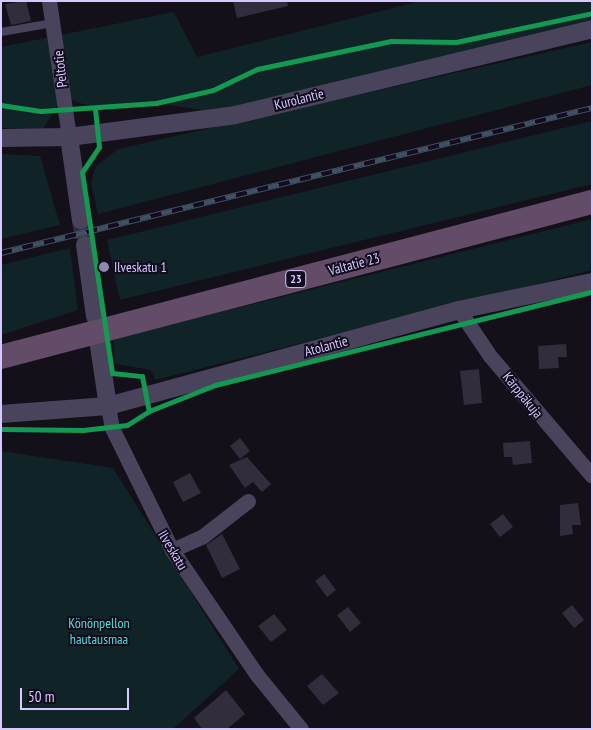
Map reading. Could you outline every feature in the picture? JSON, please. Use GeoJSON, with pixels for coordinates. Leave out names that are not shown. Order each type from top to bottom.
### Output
{"type":"FeatureCollection","features":[{"type":"Feature","properties":{"kind":"highway","name":"Valtatie 23"},"geometry":{"type":"LineString","coordinates":[[1,357],[592,202]]}},
{"type":"Feature","properties":{"kind":"street","name":"Peltotie"},"geometry":{"type":"LineString","coordinates":[[49,1],[55,22],[69,137]]}},
{"type":"Feature","properties":{"kind":"street","name":"Kurolantie"},"geometry":{"type":"LineString","coordinates":[[1,138],[69,137],[235,115],[592,29]]}},
{"type":"Feature","properties":{"kind":"street"},"geometry":{"type":"LineString","coordinates":[[69,137],[81,220]]}},
{"type":"Feature","properties":{"kind":"street"},"geometry":{"type":"LineString","coordinates":[[85,245],[94,316]]}},
{"type":"Feature","properties":{"kind":"street","name":"Atolantie"},"geometry":{"type":"LineString","coordinates":[[1,414],[108,406],[460,310],[592,282]]}},
{"type":"Feature","properties":{"kind":"street","name":"Kärppäkuja"},"geometry":{"type":"LineString","coordinates":[[460,310],[490,356],[592,476]]}},
{"type":"Feature","properties":{"kind":"street","name":"Ilveskatu"},"geometry":{"type":"LineString","coordinates":[[98,346],[112,428],[172,550],[257,675],[301,729]]}},
{"type":"Feature","properties":{"kind":"street"},"geometry":{"type":"LineString","coordinates":[[172,550],[203,536],[248,500]]}},
{"type":"Feature","properties":{"kind":"lane"},"geometry":{"type":"LineString","coordinates":[[1,32],[55,22]]}},
{"type":"Feature","properties":{"kind":"green space"},"geometry":{"type":"Polygon","coordinates":[[[421,1],[592,1],[592,22],[235,115],[156,103],[95,109],[63,96],[43,129],[1,128],[1,47],[174,12],[197,57],[421,1]]]}},
{"type":"Feature","properties":{"kind":"green space"},"geometry":{"type":"Polygon","coordinates":[[[592,42],[592,85],[98,214],[91,184],[96,166],[118,149],[592,42]]]}},
{"type":"Feature","properties":{"kind":"green space"},"geometry":{"type":"Polygon","coordinates":[[[592,121],[592,184],[120,300],[107,240],[592,121]]]}},
{"type":"Feature","properties":{"kind":"green space"},"geometry":{"type":"Polygon","coordinates":[[[1,154],[40,156],[60,225],[1,239],[1,154]]]}},
{"type":"Feature","properties":{"kind":"green space"},"geometry":{"type":"Polygon","coordinates":[[[592,219],[592,270],[155,380],[151,370],[115,364],[113,339],[592,219]]]}},
{"type":"Feature","properties":{"kind":"green space"},"geometry":{"type":"Polygon","coordinates":[[[70,248],[78,310],[1,335],[1,265],[70,248]]]}},
{"type":"Feature","properties":{"kind":"green space","name":"Könönpellon hautausmaa"},"geometry":{"type":"Polygon","coordinates":[[[1,451],[113,468],[239,669],[173,729],[1,729],[1,451]]]}},
{"type":"Feature","properties":{"kind":"building"},"geometry":{"type":"Polygon","coordinates":[[[26,1],[31,21],[11,25],[5,4],[26,1]]]}},
{"type":"Feature","properties":{"kind":"building"},"geometry":{"type":"Polygon","coordinates":[[[233,1],[287,1],[288,6],[237,18],[233,1]]]}},
{"type":"Feature","properties":{"kind":"building"},"geometry":{"type":"Polygon","coordinates":[[[566,344],[567,357],[558,357],[559,368],[539,369],[538,346],[566,344]]]}},
{"type":"Feature","properties":{"kind":"building"},"geometry":{"type":"Polygon","coordinates":[[[479,369],[482,403],[464,405],[460,371],[479,369]]]}},
{"type":"Feature","properties":{"kind":"building"},"geometry":{"type":"Polygon","coordinates":[[[240,438],[250,451],[240,459],[230,446],[240,438]]]}},
{"type":"Feature","properties":{"kind":"building"},"geometry":{"type":"Polygon","coordinates":[[[530,441],[532,463],[513,465],[512,457],[504,457],[503,443],[530,441]]]}},
{"type":"Feature","properties":{"kind":"building"},"geometry":{"type":"Polygon","coordinates":[[[247,457],[271,484],[262,492],[253,482],[245,488],[229,465],[247,457]]]}},
{"type":"Feature","properties":{"kind":"building"},"geometry":{"type":"Polygon","coordinates":[[[190,473],[201,493],[183,502],[173,482],[190,473]]]}},
{"type":"Feature","properties":{"kind":"building"},"geometry":{"type":"Polygon","coordinates":[[[578,503],[581,525],[572,525],[573,534],[560,536],[560,505],[578,503]]]}},
{"type":"Feature","properties":{"kind":"building"},"geometry":{"type":"Polygon","coordinates":[[[503,514],[513,527],[500,537],[490,524],[503,514]]]}},
{"type":"Feature","properties":{"kind":"building"},"geometry":{"type":"Polygon","coordinates":[[[222,534],[240,569],[222,578],[206,545],[222,534]]]}},
{"type":"Feature","properties":{"kind":"building"},"geometry":{"type":"Polygon","coordinates":[[[324,574],[336,590],[327,597],[315,581],[324,574]]]}},
{"type":"Feature","properties":{"kind":"building"},"geometry":{"type":"Polygon","coordinates":[[[572,605],[584,620],[574,628],[562,613],[572,605]]]}},
{"type":"Feature","properties":{"kind":"building"},"geometry":{"type":"Polygon","coordinates":[[[348,607],[361,623],[350,632],[337,615],[348,607]]]}},
{"type":"Feature","properties":{"kind":"building"},"geometry":{"type":"Polygon","coordinates":[[[274,614],[287,630],[271,642],[258,626],[274,614]]]}},
{"type":"Feature","properties":{"kind":"building"},"geometry":{"type":"Polygon","coordinates":[[[322,674],[339,693],[323,705],[307,686],[322,674]]]}},
{"type":"Feature","properties":{"kind":"building"},"geometry":{"type":"Polygon","coordinates":[[[226,690],[245,714],[227,729],[202,729],[194,718],[226,690]]]}},
{"type":"Feature","properties":{"kind":"tunnel"},"geometry":{"type":"LineString","coordinates":[[81,220],[85,245]]}},
{"type":"Feature","properties":{"kind":"railway"},"geometry":{"type":"LineString","coordinates":[[1,253],[592,108]]}},
{"type":"Feature","properties":{"kind":"cycle path"},"geometry":{"type":"LineString","coordinates":[[1,105],[41,111],[156,103],[213,90],[257,69],[391,41],[456,42],[592,13]]}},
{"type":"Feature","properties":{"kind":"cycle path"},"geometry":{"type":"LineString","coordinates":[[95,109],[99,147],[82,172],[112,373],[142,376],[149,411]]}},
{"type":"Feature","properties":{"kind":"cycle path"},"geometry":{"type":"LineString","coordinates":[[1,429],[83,430],[127,425],[149,411],[215,385],[592,292]]}},
{"type":"Feature","properties":{"kind":"place","name":"Ilveskatu 1"},"geometry":{"type":"Point","coordinates":[104,267]}}]}
